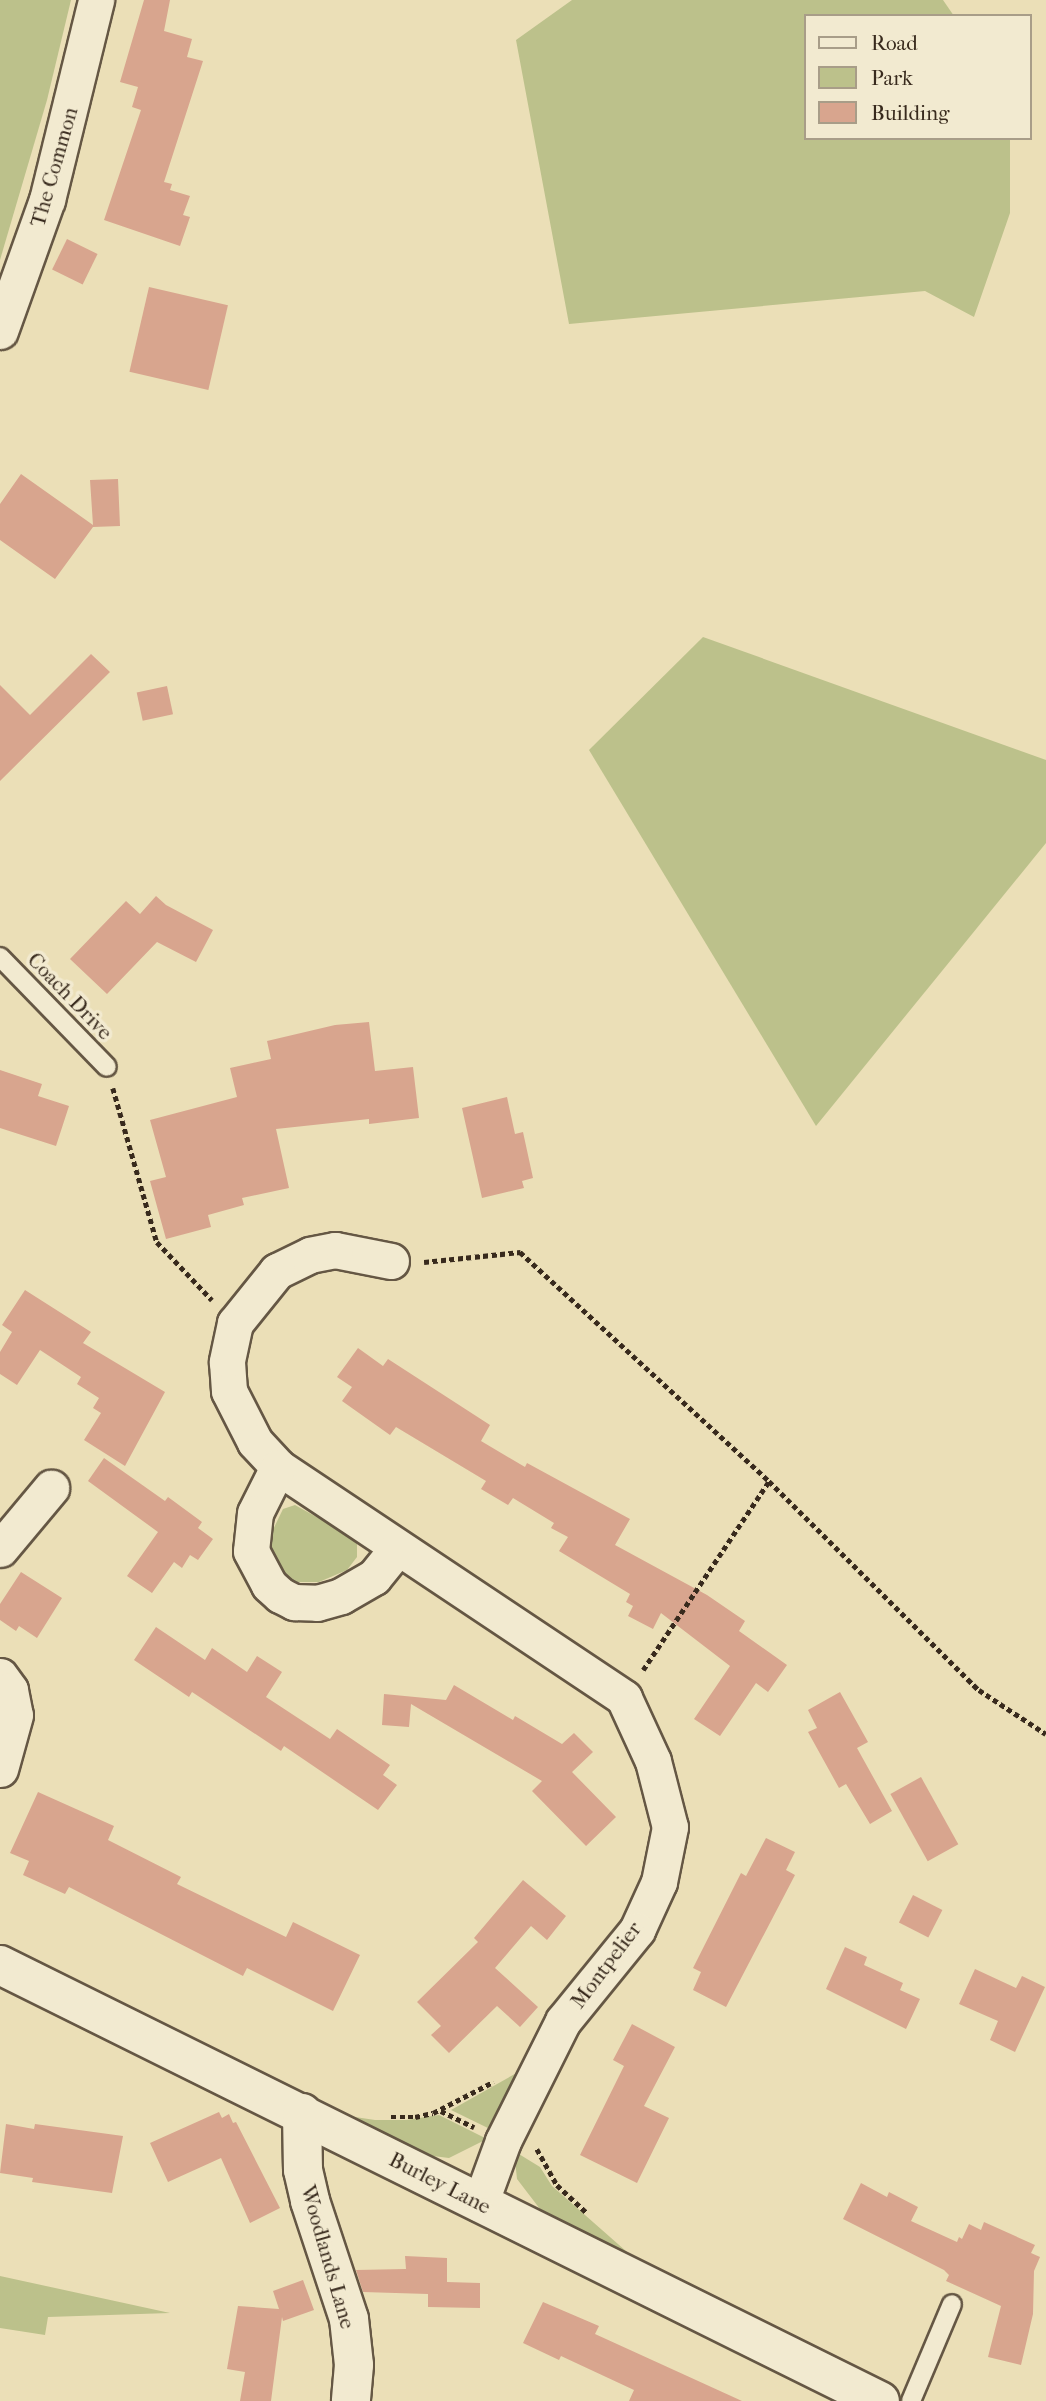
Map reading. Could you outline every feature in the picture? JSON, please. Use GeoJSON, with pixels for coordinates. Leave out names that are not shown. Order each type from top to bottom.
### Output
{"type":"FeatureCollection","features":[{"type":"Feature","properties":{"kind":"street","name":"The Common"},"geometry":{"type":"LineString","coordinates":[[0,331],[47,200],[96,0]]}},
{"type":"Feature","properties":{"kind":"street"},"geometry":{"type":"LineString","coordinates":[[401,1263],[335,1250],[310,1255],[277,1271],[235,1323],[227,1362],[229,1391],[255,1442],[278,1467],[624,1699]]}},
{"type":"Feature","properties":{"kind":"street"},"geometry":{"type":"LineString","coordinates":[[278,1467],[255,1513],[251,1551],[270,1585],[280,1595],[294,1602],[317,1604],[341,1596],[374,1577],[397,1549]]}},
{"type":"Feature","properties":{"kind":"street"},"geometry":{"type":"LineString","coordinates":[[0,1549],[51,1488]]}},
{"type":"Feature","properties":{"kind":"street"},"geometry":{"type":"LineString","coordinates":[[0,1676],[10,1690],[15,1715],[0,1769]]}},
{"type":"Feature","properties":{"kind":"street","name":"Montpelier"},"geometry":{"type":"LineString","coordinates":[[480,2204],[503,2141],[513,2086],[637,1930],[659,1882],[670,1827],[653,1761],[624,1699]]}},
{"type":"Feature","properties":{"kind":"street","name":"Burley Lane"},"geometry":{"type":"LineString","coordinates":[[0,1965],[880,2401]]}},
{"type":"Feature","properties":{"kind":"street","name":"Woodlands Lane"},"geometry":{"type":"LineString","coordinates":[[302,2113],[303,2170],[310,2201],[349,2319],[354,2365],[351,2401]]}},
{"type":"Feature","properties":{"kind":"lane","name":"Coach Drive"},"geometry":{"type":"LineString","coordinates":[[0,957],[107,1067]]}},
{"type":"Feature","properties":{"kind":"lane"},"geometry":{"type":"LineString","coordinates":[[911,2401],[952,2304]]}},
{"type":"Feature","properties":{"kind":"path"},"geometry":{"type":"LineString","coordinates":[[107,1067],[157,1242],[235,1323]]}},
{"type":"Feature","properties":{"kind":"path"},"geometry":{"type":"LineString","coordinates":[[401,1263],[520,1252],[769,1481],[979,1690],[1046,1734]]}},
{"type":"Feature","properties":{"kind":"path"},"geometry":{"type":"LineString","coordinates":[[624,1699],[769,1481]]}},
{"type":"Feature","properties":{"kind":"path"},"geometry":{"type":"LineString","coordinates":[[383,2117],[415,2117],[433,2113],[513,2086],[546,2168],[557,2185],[594,2220]]}},
{"type":"Feature","properties":{"kind":"green space"},"geometry":{"type":"Polygon","coordinates":[[[0,0],[71,0],[47,100],[0,260],[0,0]]]}},
{"type":"Feature","properties":{"kind":"green space"},"geometry":{"type":"Polygon","coordinates":[[[572,0],[943,0],[953,14],[804,14],[804,140],[1010,140],[1010,213],[974,317],[925,291],[569,324],[516,40],[572,0]]]}},
{"type":"Feature","properties":{"kind":"green space"},"geometry":{"type":"Polygon","coordinates":[[[703,637],[1046,760],[1046,843],[816,1126],[589,750],[703,637]]]}},
{"type":"Feature","properties":{"kind":"green space"},"geometry":{"type":"Polygon","coordinates":[[[295,1505],[347,1534],[357,1544],[357,1557],[347,1570],[319,1582],[292,1582],[279,1575],[270,1561],[269,1538],[283,1509],[295,1505]]]}},
{"type":"Feature","properties":{"kind":"green space"},"geometry":{"type":"Polygon","coordinates":[[[520,2071],[492,2130],[451,2110],[520,2071]]]}},
{"type":"Feature","properties":{"kind":"green space"},"geometry":{"type":"Polygon","coordinates":[[[317,2104],[355,2117],[375,2120],[406,2120],[439,2115],[487,2139],[449,2158],[433,2156],[420,2153],[317,2104]]]}},
{"type":"Feature","properties":{"kind":"green space"},"geometry":{"type":"Polygon","coordinates":[[[514,2151],[540,2167],[552,2186],[635,2259],[555,2221],[540,2209],[517,2179],[514,2151]]]}},
{"type":"Feature","properties":{"kind":"green space"},"geometry":{"type":"Polygon","coordinates":[[[0,2276],[170,2313],[48,2317],[45,2335],[0,2328],[0,2276]]]}},
{"type":"Feature","properties":{"kind":"building"},"geometry":{"type":"Polygon","coordinates":[[[144,0],[170,0],[164,31],[192,39],[187,57],[203,61],[164,182],[172,184],[170,190],[190,196],[183,215],[190,217],[180,246],[104,220],[141,110],[132,107],[138,87],[120,82],[144,0]]]}},
{"type":"Feature","properties":{"kind":"building"},"geometry":{"type":"Polygon","coordinates":[[[67,239],[98,254],[83,284],[52,270],[67,239]]]}},
{"type":"Feature","properties":{"kind":"building"},"geometry":{"type":"Polygon","coordinates":[[[149,287],[228,305],[208,390],[129,372],[149,287]]]}},
{"type":"Feature","properties":{"kind":"building"},"geometry":{"type":"Polygon","coordinates":[[[21,474],[93,525],[90,480],[118,479],[120,526],[93,527],[55,579],[0,540],[0,504],[21,474]]]}},
{"type":"Feature","properties":{"kind":"building"},"geometry":{"type":"Polygon","coordinates":[[[91,654],[110,672],[0,781],[0,685],[30,715],[91,654]]]}},
{"type":"Feature","properties":{"kind":"building"},"geometry":{"type":"Polygon","coordinates":[[[167,686],[173,714],[143,721],[137,692],[167,686]]]}},
{"type":"Feature","properties":{"kind":"building"},"geometry":{"type":"Polygon","coordinates":[[[156,896],[166,905],[213,930],[196,962],[157,942],[107,994],[70,959],[126,901],[140,914],[156,896]]]}},
{"type":"Feature","properties":{"kind":"building"},"geometry":{"type":"Polygon","coordinates":[[[369,1022],[375,1071],[413,1067],[419,1118],[369,1124],[369,1119],[276,1129],[289,1188],[242,1198],[244,1205],[208,1215],[211,1227],[166,1239],[150,1181],[166,1177],[150,1120],[237,1097],[230,1068],[271,1059],[267,1041],[335,1025],[369,1022]]]}},
{"type":"Feature","properties":{"kind":"building"},"geometry":{"type":"Polygon","coordinates":[[[0,1070],[42,1084],[38,1096],[69,1106],[56,1146],[0,1128],[0,1070]]]}},
{"type":"Feature","properties":{"kind":"building"},"geometry":{"type":"Polygon","coordinates":[[[507,1097],[515,1134],[523,1132],[533,1178],[522,1181],[524,1188],[482,1198],[462,1108],[507,1097]]]}},
{"type":"Feature","properties":{"kind":"building"},"geometry":{"type":"Polygon","coordinates":[[[25,1290],[91,1332],[83,1343],[165,1392],[125,1466],[84,1440],[101,1413],[93,1408],[99,1398],[77,1384],[81,1377],[40,1350],[17,1385],[0,1374],[0,1352],[12,1332],[2,1325],[25,1290]]]}},
{"type":"Feature","properties":{"kind":"building"},"geometry":{"type":"Polygon","coordinates":[[[358,1348],[383,1366],[388,1359],[490,1425],[481,1441],[525,1467],[527,1463],[630,1519],[615,1545],[707,1595],[745,1621],[739,1631],[787,1665],[768,1692],[756,1683],[720,1736],[694,1719],[730,1666],[661,1613],[653,1629],[628,1616],[633,1606],[626,1602],[630,1594],[559,1551],[568,1537],[551,1528],[554,1523],[513,1498],[508,1505],[481,1489],[486,1481],[396,1427],[390,1435],[342,1401],[352,1387],[337,1377],[358,1348]]]}},
{"type":"Feature","properties":{"kind":"building"},"geometry":{"type":"Polygon","coordinates":[[[104,1458],[165,1501],[168,1497],[202,1522],[198,1528],[213,1539],[198,1560],[190,1555],[182,1568],[174,1562],[152,1593],[127,1576],[158,1532],[88,1481],[104,1458]]]}},
{"type":"Feature","properties":{"kind":"building"},"geometry":{"type":"Polygon","coordinates":[[[21,1572],[62,1598],[37,1638],[19,1626],[16,1631],[0,1620],[0,1604],[21,1572]]]}},
{"type":"Feature","properties":{"kind":"building"},"geometry":{"type":"Polygon","coordinates":[[[156,1627],[205,1660],[212,1648],[247,1672],[257,1656],[282,1672],[266,1697],[330,1739],[337,1729],[390,1765],[383,1775],[397,1785],[378,1810],[284,1746],[281,1751],[192,1692],[189,1697],[134,1660],[156,1627]]]}},
{"type":"Feature","properties":{"kind":"building"},"geometry":{"type":"Polygon","coordinates":[[[454,1685],[513,1720],[515,1716],[562,1744],[574,1733],[593,1752],[572,1772],[616,1817],[586,1846],[532,1791],[542,1781],[411,1704],[409,1727],[382,1725],[384,1694],[446,1700],[454,1685]]]}},
{"type":"Feature","properties":{"kind":"building"},"geometry":{"type":"Polygon","coordinates":[[[840,1692],[868,1742],[857,1748],[892,1811],[870,1824],[846,1784],[839,1788],[808,1732],[817,1728],[808,1710],[840,1692]]]}},
{"type":"Feature","properties":{"kind":"building"},"geometry":{"type":"Polygon","coordinates":[[[921,1777],[958,1844],[928,1861],[890,1794],[921,1777]]]}},
{"type":"Feature","properties":{"kind":"building"},"geometry":{"type":"Polygon","coordinates":[[[38,1792],[114,1826],[108,1840],[181,1877],[177,1884],[286,1937],[293,1922],[360,1955],[333,2011],[247,1968],[243,1976],[69,1887],[65,1894],[23,1875],[29,1861],[10,1853],[38,1792]]]}},
{"type":"Feature","properties":{"kind":"building"},"geometry":{"type":"Polygon","coordinates":[[[766,1838],[795,1852],[786,1870],[795,1875],[726,2007],[693,1990],[701,1972],[693,1968],[741,1873],[746,1876],[766,1838]]]}},
{"type":"Feature","properties":{"kind":"building"},"geometry":{"type":"Polygon","coordinates":[[[523,1880],[566,1916],[547,1940],[531,1926],[495,1968],[538,2007],[520,2027],[497,2006],[449,2053],[431,2035],[441,2026],[417,2002],[478,1942],[474,1938],[523,1880]]]}},
{"type":"Feature","properties":{"kind":"building"},"geometry":{"type":"Polygon","coordinates":[[[913,1895],[942,1910],[928,1938],[899,1923],[913,1895]]]}},
{"type":"Feature","properties":{"kind":"building"},"geometry":{"type":"Polygon","coordinates":[[[845,1947],[867,1957],[864,1965],[903,1983],[900,1990],[920,1999],[906,2029],[826,1989],[845,1947]]]}},
{"type":"Feature","properties":{"kind":"building"},"geometry":{"type":"Polygon","coordinates":[[[975,1969],[1016,1988],[1022,1976],[1045,1987],[1015,2052],[990,2040],[998,2021],[959,2004],[975,1969]]]}},
{"type":"Feature","properties":{"kind":"building"},"geometry":{"type":"Polygon","coordinates":[[[632,2024],[675,2047],[644,2106],[669,2118],[637,2183],[580,2155],[624,2066],[613,2060],[632,2024]]]}},
{"type":"Feature","properties":{"kind":"building"},"geometry":{"type":"Polygon","coordinates":[[[219,2112],[222,2118],[229,2114],[233,2123],[236,2122],[280,2208],[250,2223],[221,2158],[168,2182],[150,2143],[219,2112]]]}},
{"type":"Feature","properties":{"kind":"building"},"geometry":{"type":"Polygon","coordinates":[[[6,2124],[34,2129],[35,2124],[123,2136],[112,2193],[32,2182],[33,2178],[0,2173],[6,2124]]]}},
{"type":"Feature","properties":{"kind":"building"},"geometry":{"type":"Polygon","coordinates":[[[861,2183],[887,2197],[889,2192],[918,2207],[911,2221],[957,2242],[959,2237],[962,2239],[969,2224],[981,2230],[984,2222],[1035,2245],[1031,2253],[1040,2257],[1034,2271],[1033,2314],[1021,2365],[988,2357],[1001,2306],[946,2281],[949,2275],[944,2270],[843,2219],[861,2183]]]}},
{"type":"Feature","properties":{"kind":"building"},"geometry":{"type":"Polygon","coordinates":[[[405,2256],[447,2258],[447,2282],[480,2283],[480,2308],[428,2307],[428,2294],[363,2292],[356,2270],[406,2269],[405,2256]]]}},
{"type":"Feature","properties":{"kind":"building"},"geometry":{"type":"Polygon","coordinates":[[[303,2280],[314,2310],[283,2321],[282,2317],[271,2401],[240,2401],[245,2372],[227,2369],[238,2306],[279,2309],[273,2291],[303,2280]]]}},
{"type":"Feature","properties":{"kind":"building"},"geometry":{"type":"Polygon","coordinates":[[[543,2302],[599,2326],[595,2334],[742,2401],[629,2401],[634,2390],[561,2356],[559,2360],[523,2343],[543,2302]]]}}]}
